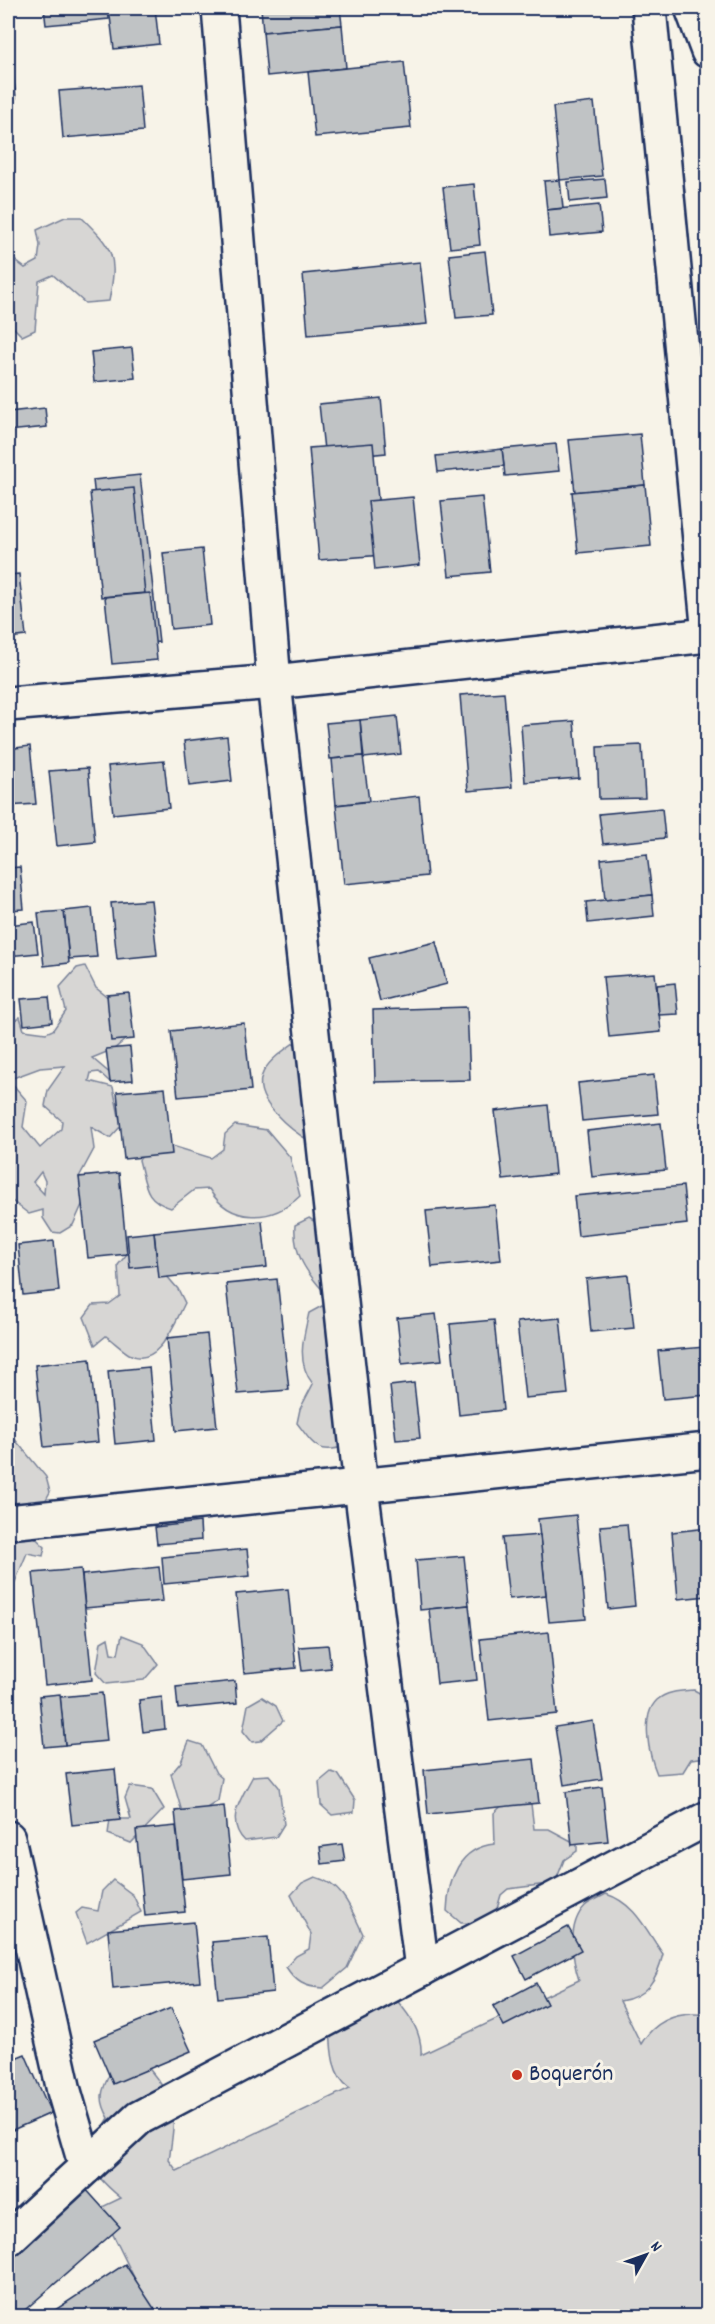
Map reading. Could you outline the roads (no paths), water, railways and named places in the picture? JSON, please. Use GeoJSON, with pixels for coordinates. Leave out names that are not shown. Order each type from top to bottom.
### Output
{"type":"FeatureCollection","features":[{"type":"Feature","properties":{"kind":"street"},"geometry":{"type":"LineString","coordinates":[[219,8],[274,682],[361,1487],[422,1969]]}},
{"type":"Feature","properties":{"kind":"street"},"geometry":{"type":"LineString","coordinates":[[649,8],[708,624]]}},
{"type":"Feature","properties":{"kind":"street"},"geometry":{"type":"LineString","coordinates":[[692,8],[708,51]]}},
{"type":"Feature","properties":{"kind":"street"},"geometry":{"type":"LineString","coordinates":[[8,704],[274,682],[708,635]]}},
{"type":"Feature","properties":{"kind":"street"},"geometry":{"type":"LineString","coordinates":[[8,1522],[708,1450]]}},
{"type":"Feature","properties":{"kind":"street"},"geometry":{"type":"LineString","coordinates":[[8,2239],[139,2118],[708,1818]]}},
{"type":"Feature","properties":{"kind":"street"},"geometry":{"type":"LineString","coordinates":[[8,1838],[64,2091],[86,2167]]}},
{"type":"Feature","properties":{"kind":"place","name":"Boquerón"},"geometry":{"type":"Point","coordinates":[517,2075]}}]}
